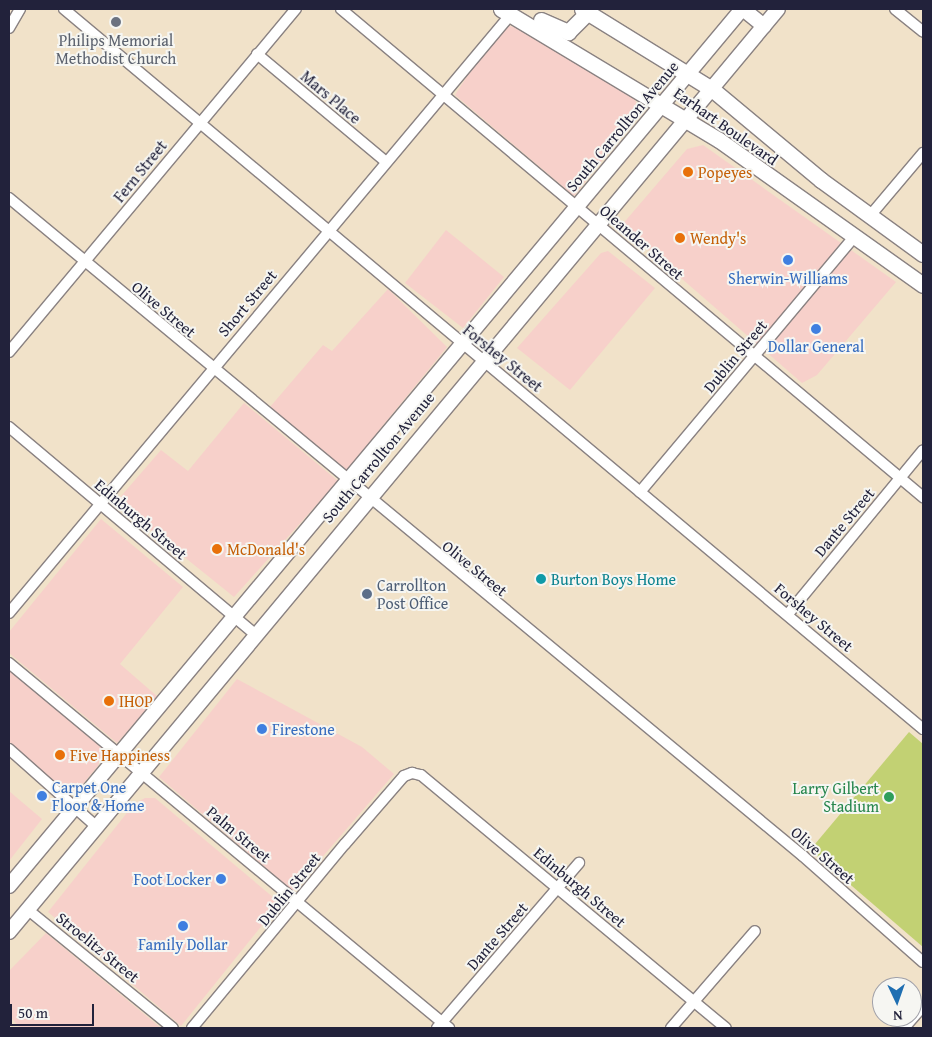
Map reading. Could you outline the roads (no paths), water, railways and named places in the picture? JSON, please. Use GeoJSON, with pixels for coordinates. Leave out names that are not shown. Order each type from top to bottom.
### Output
{"type":"FeatureCollection","features":[{"type":"Feature","properties":{"kind":"main road"},"geometry":{"type":"LineString","coordinates":[[743,9],[764,26]]}},
{"type":"Feature","properties":{"kind":"main road","name":"South Carrollton Avenue"},"geometry":{"type":"LineString","coordinates":[[9,886],[743,9]]}},
{"type":"Feature","properties":{"kind":"main road","name":"South Carrollton Avenue"},"geometry":{"type":"LineString","coordinates":[[9,932],[366,498],[482,359],[687,121],[778,9]]}},
{"type":"Feature","properties":{"kind":"main road"},"geometry":{"type":"LineString","coordinates":[[506,11],[538,18],[568,32],[585,10]]}},
{"type":"Feature","properties":{"kind":"main road","name":"Earhart Boulevard"},"geometry":{"type":"LineString","coordinates":[[585,10],[713,90],[869,217],[923,254]]}},
{"type":"Feature","properties":{"kind":"main road","name":"Earhart Boulevard"},"geometry":{"type":"LineString","coordinates":[[506,11],[662,104],[923,285]]}},
{"type":"Feature","properties":{"kind":"street"},"geometry":{"type":"LineString","coordinates":[[9,28],[20,9]]}},
{"type":"Feature","properties":{"kind":"street","name":"Forshey Street"},"geometry":{"type":"LineString","coordinates":[[64,9],[923,729]]}},
{"type":"Feature","properties":{"kind":"street","name":"Fern Street"},"geometry":{"type":"LineString","coordinates":[[9,352],[86,262],[198,123],[296,9]]}},
{"type":"Feature","properties":{"kind":"street","name":"Oleander Street"},"geometry":{"type":"LineString","coordinates":[[341,9],[577,206],[753,358],[923,497]]}},
{"type":"Feature","properties":{"kind":"street"},"geometry":{"type":"LineString","coordinates":[[895,9],[923,32]]}},
{"type":"Feature","properties":{"kind":"street","name":"Short Street"},"geometry":{"type":"LineString","coordinates":[[9,612],[442,95],[506,11]]}},
{"type":"Feature","properties":{"kind":"street","name":"Mars Place"},"geometry":{"type":"LineString","coordinates":[[257,54],[386,162]]}},
{"type":"Feature","properties":{"kind":"street"},"geometry":{"type":"LineString","coordinates":[[869,217],[923,153]]}},
{"type":"Feature","properties":{"kind":"street","name":"Olive Street"},"geometry":{"type":"LineString","coordinates":[[9,198],[923,962]]}},
{"type":"Feature","properties":{"kind":"street","name":"Dublin Street"},"geometry":{"type":"LineString","coordinates":[[640,492],[853,238]]}},
{"type":"Feature","properties":{"kind":"street","name":"Edinburgh Street"},"geometry":{"type":"LineString","coordinates":[[9,427],[98,504],[254,633]]}},
{"type":"Feature","properties":{"kind":"street","name":"Dante Street"},"geometry":{"type":"LineString","coordinates":[[788,614],[923,450]]}},
{"type":"Feature","properties":{"kind":"street","name":"Palm Street"},"geometry":{"type":"LineString","coordinates":[[9,662],[443,1026]]}},
{"type":"Feature","properties":{"kind":"street"},"geometry":{"type":"LineString","coordinates":[[9,749],[96,827]]}},
{"type":"Feature","properties":{"kind":"street","name":"Dublin Street"},"geometry":{"type":"LineString","coordinates":[[192,1028],[396,785],[412,773]]}},
{"type":"Feature","properties":{"kind":"street","name":"Edinburgh Street"},"geometry":{"type":"LineString","coordinates":[[412,773],[422,775],[726,1028]]}},
{"type":"Feature","properties":{"kind":"street","name":"Dante Street"},"geometry":{"type":"LineString","coordinates":[[443,1026],[579,863]]}},
{"type":"Feature","properties":{"kind":"street","name":"Stroelitz Street"},"geometry":{"type":"LineString","coordinates":[[27,909],[173,1028]]}},
{"type":"Feature","properties":{"kind":"street"},"geometry":{"type":"LineString","coordinates":[[671,1028],[755,932]]}},
{"type":"Feature","properties":{"kind":"street"},"geometry":{"type":"LineString","coordinates":[[904,1028],[923,1006]]}},
{"type":"Feature","properties":{"kind":"place","name":"Philips Memorial Methodist Church"},"geometry":{"type":"Point","coordinates":[116,22]}},
{"type":"Feature","properties":{"kind":"place","name":"Popeyes"},"geometry":{"type":"Point","coordinates":[688,172]}},
{"type":"Feature","properties":{"kind":"place","name":"Wendy's"},"geometry":{"type":"Point","coordinates":[680,238]}},
{"type":"Feature","properties":{"kind":"place","name":"Sherwin-Williams"},"geometry":{"type":"Point","coordinates":[788,260]}},
{"type":"Feature","properties":{"kind":"place","name":"Dollar General"},"geometry":{"type":"Point","coordinates":[816,329]}},
{"type":"Feature","properties":{"kind":"place","name":"McDonald's"},"geometry":{"type":"Point","coordinates":[217,549]}},
{"type":"Feature","properties":{"kind":"place","name":"Burton Boys Home"},"geometry":{"type":"Point","coordinates":[541,579]}},
{"type":"Feature","properties":{"kind":"place","name":"Carrollton Post Office"},"geometry":{"type":"Point","coordinates":[367,594]}},
{"type":"Feature","properties":{"kind":"place","name":"IHOP"},"geometry":{"type":"Point","coordinates":[109,701]}},
{"type":"Feature","properties":{"kind":"place","name":"Firestone"},"geometry":{"type":"Point","coordinates":[262,729]}},
{"type":"Feature","properties":{"kind":"place","name":"Five Happiness"},"geometry":{"type":"Point","coordinates":[60,755]}},
{"type":"Feature","properties":{"kind":"place","name":"Carpet One Floor & Home"},"geometry":{"type":"Point","coordinates":[42,796]}},
{"type":"Feature","properties":{"kind":"place","name":"Larry Gilbert Stadium"},"geometry":{"type":"Point","coordinates":[889,797]}},
{"type":"Feature","properties":{"kind":"place","name":"Foot Locker"},"geometry":{"type":"Point","coordinates":[221,879]}},
{"type":"Feature","properties":{"kind":"place","name":"Family Dollar"},"geometry":{"type":"Point","coordinates":[183,926]}}]}
